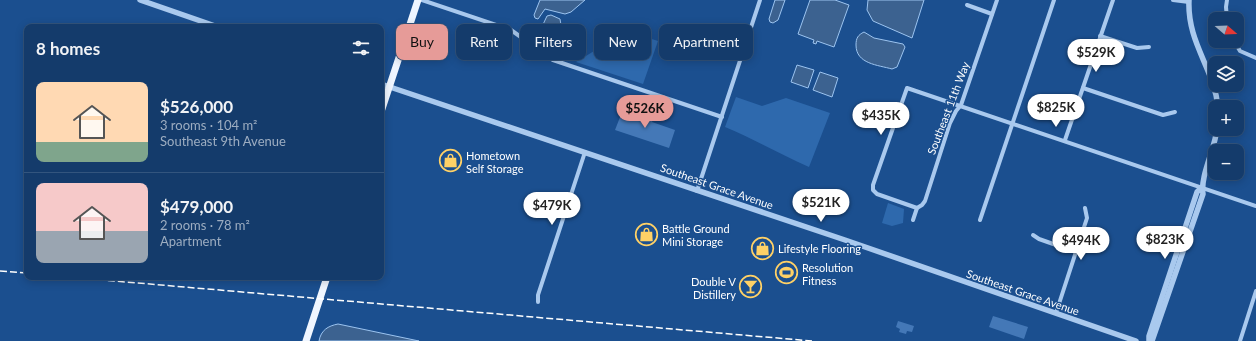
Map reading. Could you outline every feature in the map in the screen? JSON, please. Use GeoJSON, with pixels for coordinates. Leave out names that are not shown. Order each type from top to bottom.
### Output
{"type":"FeatureCollection","features":[{"type":"Feature","properties":{"kind":"main road"},"geometry":{"type":"LineString","coordinates":[[384,103],[418,0]]}},
{"type":"Feature","properties":{"kind":"main road"},"geometry":{"type":"LineString","coordinates":[[306,341],[326,280]]}},
{"type":"Feature","properties":{"kind":"street"},"geometry":{"type":"LineString","coordinates":[[140,0],[209,24]]}},
{"type":"Feature","properties":{"kind":"street"},"geometry":{"type":"LineString","coordinates":[[422,0],[511,30],[553,60],[722,116]]}},
{"type":"Feature","properties":{"kind":"street"},"geometry":{"type":"LineString","coordinates":[[697,191],[760,0]]}},
{"type":"Feature","properties":{"kind":"street","name":"Southeast 11th Way"},"geometry":{"type":"LineString","coordinates":[[913,220],[917,208],[922,205],[924,201],[950,123],[961,105],[997,0]]}},
{"type":"Feature","properties":{"kind":"street"},"geometry":{"type":"LineString","coordinates":[[980,220],[1054,0]]}},
{"type":"Feature","properties":{"kind":"street"},"geometry":{"type":"LineString","coordinates":[[1065,140],[1113,0]]}},
{"type":"Feature","properties":{"kind":"street"},"geometry":{"type":"LineString","coordinates":[[1173,0],[1189,1],[1193,35],[1213,84],[1216,100]]}},
{"type":"Feature","properties":{"kind":"street"},"geometry":{"type":"LineString","coordinates":[[1226,12],[1228,0]]}},
{"type":"Feature","properties":{"kind":"street"},"geometry":{"type":"LineString","coordinates":[[967,5],[992,14]]}},
{"type":"Feature","properties":{"kind":"street"},"geometry":{"type":"LineString","coordinates":[[1100,36],[1137,48],[1149,47]]}},
{"type":"Feature","properties":{"kind":"street"},"geometry":{"type":"LineString","coordinates":[[1238,48],[1240,52],[1256,58]]}},
{"type":"Feature","properties":{"kind":"street","name":"Southeast Grace Avenue"},"geometry":{"type":"LineString","coordinates":[[384,85],[585,152],[1136,341]]}},
{"type":"Feature","properties":{"kind":"street"},"geometry":{"type":"LineString","coordinates":[[917,208],[877,194],[873,190],[873,185],[907,88],[1013,122],[1256,206]]}},
{"type":"Feature","properties":{"kind":"street"},"geometry":{"type":"LineString","coordinates":[[1083,88],[1163,115],[1175,112]]}},
{"type":"Feature","properties":{"kind":"street"},"geometry":{"type":"LineString","coordinates":[[1151,341],[1203,194],[1202,187],[1216,136]]}},
{"type":"Feature","properties":{"kind":"street"},"geometry":{"type":"LineString","coordinates":[[538,302],[538,295],[585,152]]}},
{"type":"Feature","properties":{"kind":"street"},"geometry":{"type":"LineString","coordinates":[[1056,313],[1087,218],[1085,208]]}},
{"type":"Feature","properties":{"kind":"street"},"geometry":{"type":"LineString","coordinates":[[1034,235],[1039,239],[1076,252]]}},
{"type":"Feature","properties":{"kind":"street"},"geometry":{"type":"LineString","coordinates":[[1240,341],[1256,291]]}},
{"type":"Feature","properties":{"kind":"shaded area"},"geometry":{"type":"Polygon","coordinates":[[[540,0],[585,0],[571,12],[565,14],[545,9],[538,19],[535,18],[534,15],[540,0]]]}},
{"type":"Feature","properties":{"kind":"shaded area"},"geometry":{"type":"Polygon","coordinates":[[[775,0],[785,0],[778,20],[773,23],[770,22],[769,19],[775,0]]]}},
{"type":"Feature","properties":{"kind":"shaded area"},"geometry":{"type":"Polygon","coordinates":[[[810,0],[835,0],[849,5],[834,47],[817,41],[816,44],[813,43],[814,40],[798,34],[810,0]]]}},
{"type":"Feature","properties":{"kind":"shaded area"},"geometry":{"type":"Polygon","coordinates":[[[868,0],[924,0],[912,38],[873,21],[867,10],[868,0]]]}},
{"type":"Feature","properties":{"kind":"shaded area"},"geometry":{"type":"Polygon","coordinates":[[[551,15],[560,19],[561,24],[543,24],[547,16],[551,15]]]}},
{"type":"Feature","properties":{"kind":"shaded area"},"geometry":{"type":"Polygon","coordinates":[[[864,32],[874,38],[903,44],[905,47],[897,67],[892,69],[874,65],[864,60],[860,56],[857,51],[856,40],[864,32]]]}},
{"type":"Feature","properties":{"kind":"shaded area"},"geometry":{"type":"Polygon","coordinates":[[[651,39],[658,41],[643,84],[576,62],[579,60],[586,60],[586,56],[594,51],[594,60],[651,60],[651,39]]]}},
{"type":"Feature","properties":{"kind":"shaded area"},"geometry":{"type":"Polygon","coordinates":[[[797,65],[814,70],[808,88],[791,82],[797,65]]]}},
{"type":"Feature","properties":{"kind":"shaded area"},"geometry":{"type":"Polygon","coordinates":[[[820,72],[838,78],[832,97],[813,90],[820,72]]]}},
{"type":"Feature","properties":{"kind":"shaded area"},"geometry":{"type":"Polygon","coordinates":[[[736,97],[762,106],[786,98],[830,113],[809,167],[725,127],[736,97]]]}},
{"type":"Feature","properties":{"kind":"shaded area"},"geometry":{"type":"Polygon","coordinates":[[[888,203],[904,209],[903,223],[892,226],[882,223],[888,203]]]}},
{"type":"Feature","properties":{"kind":"shaded area"},"geometry":{"type":"Polygon","coordinates":[[[338,324],[419,341],[319,341],[323,331],[338,324]]]}},
{"type":"Feature","properties":{"kind":"building"},"geometry":{"type":"Polygon","coordinates":[[[622,112],[644,119],[645,114],[654,117],[652,122],[675,130],[669,148],[615,130],[622,112]]]}},
{"type":"Feature","properties":{"kind":"building"},"geometry":{"type":"Polygon","coordinates":[[[993,316],[1028,327],[1024,339],[989,327],[993,316]]]}},
{"type":"Feature","properties":{"kind":"building"},"geometry":{"type":"Polygon","coordinates":[[[898,321],[914,326],[912,332],[907,331],[906,334],[899,332],[900,329],[896,327],[898,321]]]}},
{"type":"Feature","properties":{"kind":"railway"},"geometry":{"type":"LineString","coordinates":[[0,271],[24,273]]}},
{"type":"Feature","properties":{"kind":"railway"},"geometry":{"type":"LineString","coordinates":[[103,280],[812,341]]}},
{"type":"Feature","properties":{"kind":"place","name":"Hometown Self Storage"},"geometry":{"type":"Point","coordinates":[451,161]}},
{"type":"Feature","properties":{"kind":"place","name":"Battle Ground Mini Storage"},"geometry":{"type":"Point","coordinates":[647,234]}},
{"type":"Feature","properties":{"kind":"place","name":"Lifestyle Flooring"},"geometry":{"type":"Point","coordinates":[763,248]}},
{"type":"Feature","properties":{"kind":"place","name":"Resolution Fitness"},"geometry":{"type":"Point","coordinates":[787,273]}},
{"type":"Feature","properties":{"kind":"place","name":"Double V Distillery"},"geometry":{"type":"Point","coordinates":[751,287]}}]}
